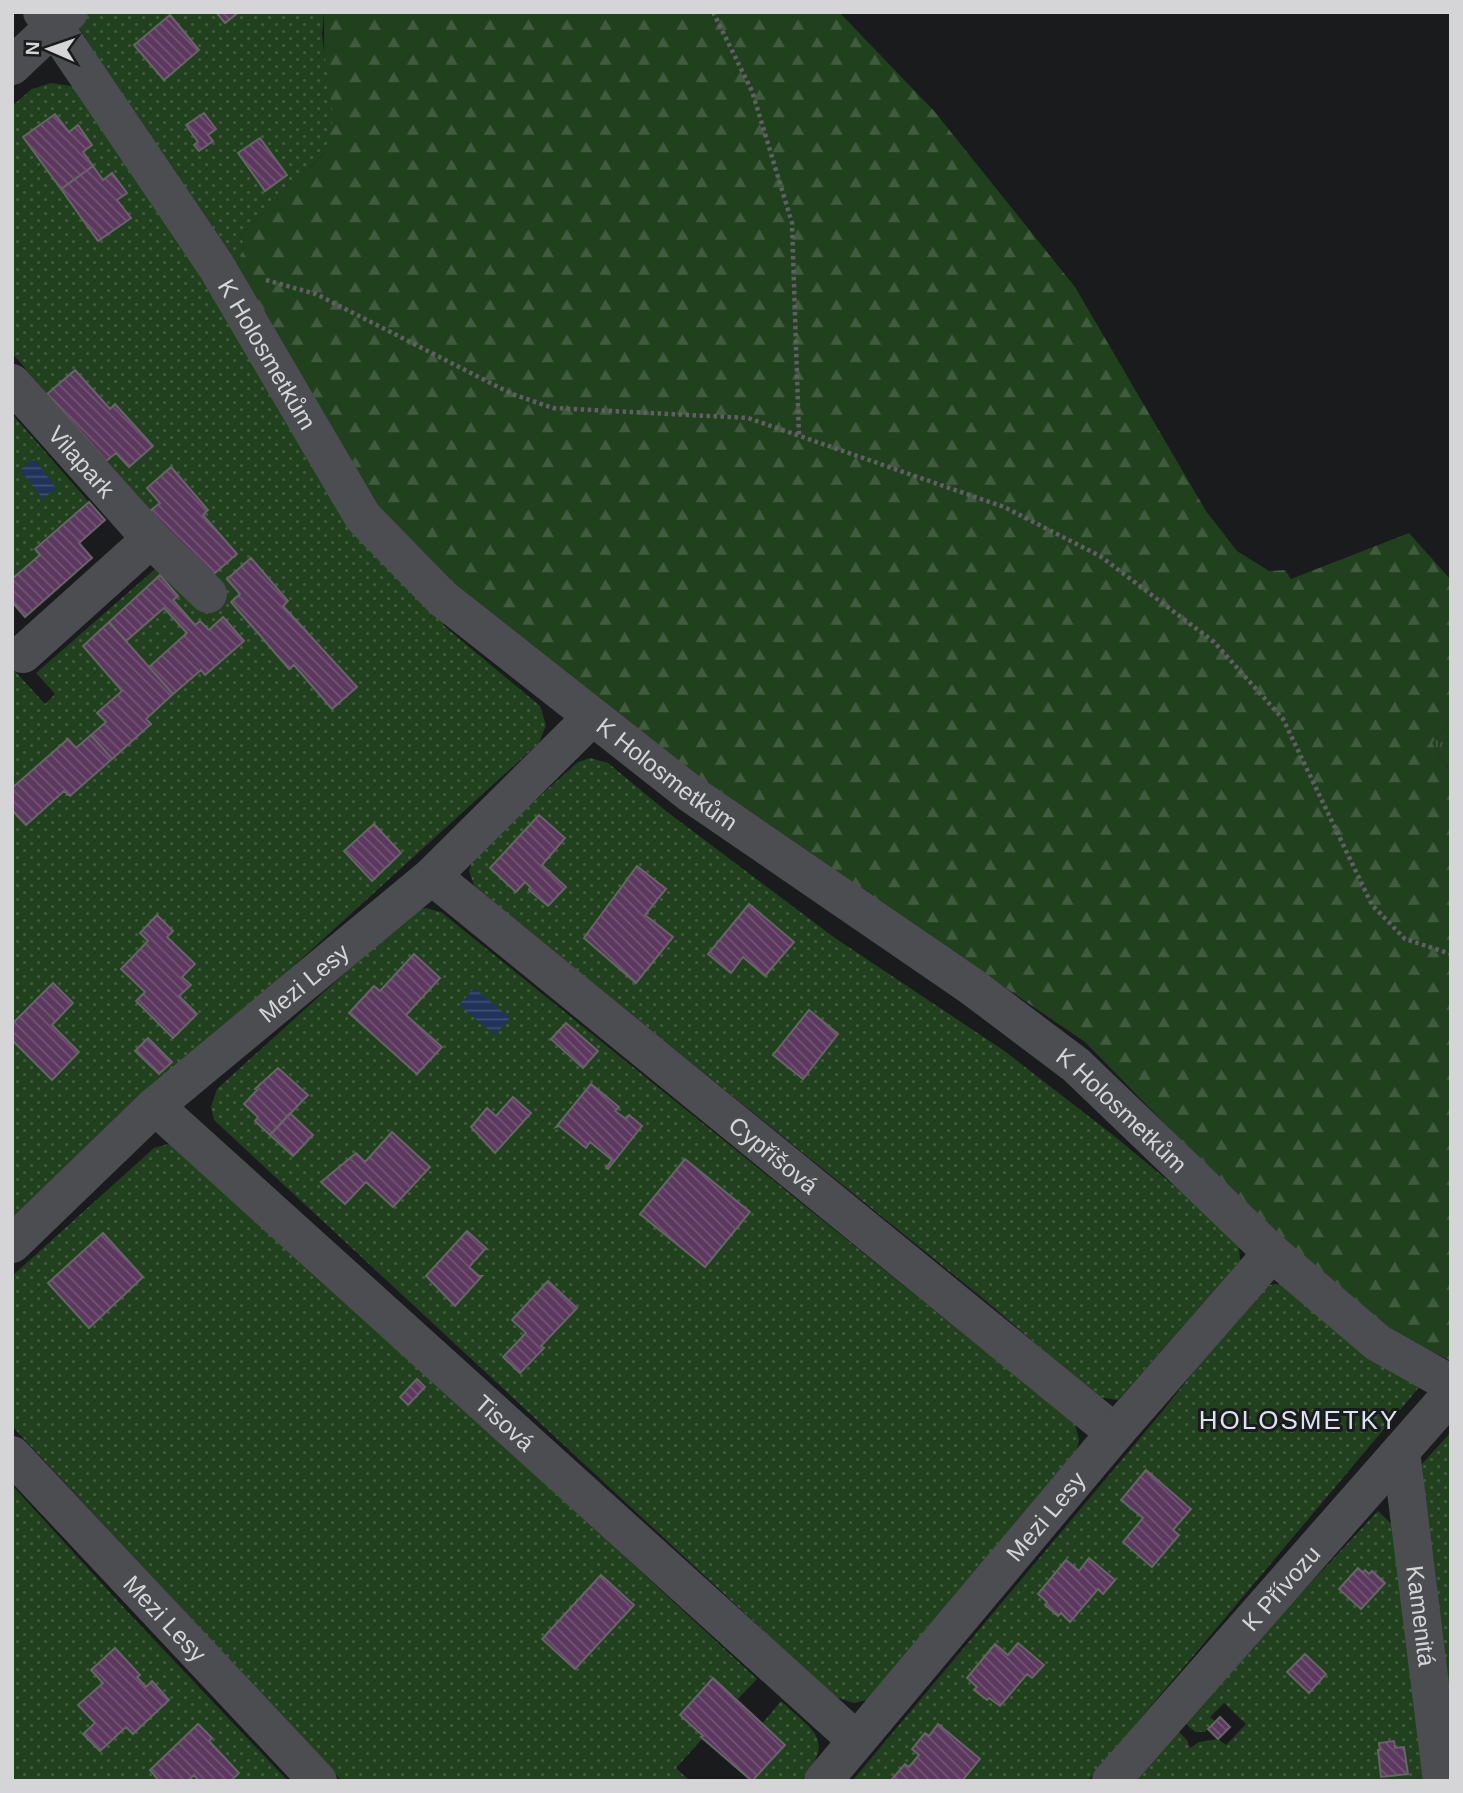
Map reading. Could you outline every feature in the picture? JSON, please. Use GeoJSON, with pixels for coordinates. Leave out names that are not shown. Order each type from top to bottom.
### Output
{"type":"FeatureCollection","features":[{"type":"Feature","properties":{"kind":"street"},"geometry":{"type":"LineString","coordinates":[[12,66],[55,17]]}},
{"type":"Feature","properties":{"kind":"street","name":"K Holosmetkům"},"geometry":{"type":"LineString","coordinates":[[55,17],[216,266],[363,517],[442,598],[691,794],[971,986],[1076,1065],[1272,1253],[1378,1343],[1451,1384]]}},
{"type":"Feature","properties":{"kind":"street","name":"Vilapark"},"geometry":{"type":"LineString","coordinates":[[12,383],[151,539],[208,594]]}},
{"type":"Feature","properties":{"kind":"street"},"geometry":{"type":"LineString","coordinates":[[23,654],[151,539]]}},
{"type":"Feature","properties":{"kind":"street","name":"Mezi Lesy"},"geometry":{"type":"LineString","coordinates":[[12,1244],[155,1106],[432,876],[592,717]]}},
{"type":"Feature","properties":{"kind":"street","name":"Cypřišová"},"geometry":{"type":"LineString","coordinates":[[432,876],[1115,1433]]}},
{"type":"Feature","properties":{"kind":"street","name":"Tisová"},"geometry":{"type":"LineString","coordinates":[[155,1106],[856,1740]]}},
{"type":"Feature","properties":{"kind":"street","name":"Mezi Lesy"},"geometry":{"type":"LineString","coordinates":[[823,1781],[1115,1433],[1272,1253]]}},
{"type":"Feature","properties":{"kind":"street","name":"K Přívozu"},"geometry":{"type":"LineString","coordinates":[[1111,1781],[1451,1394]]}},
{"type":"Feature","properties":{"kind":"street","name":"Kamenitá"},"geometry":{"type":"LineString","coordinates":[[1401,1451],[1442,1781]]}},
{"type":"Feature","properties":{"kind":"street","name":"Mezi Lesy"},"geometry":{"type":"LineString","coordinates":[[12,1455],[318,1781]]}},
{"type":"Feature","properties":{"kind":"path"},"geometry":{"type":"LineString","coordinates":[[713,12],[752,90],[792,223],[799,436]]}},
{"type":"Feature","properties":{"kind":"path"},"geometry":{"type":"LineString","coordinates":[[216,266],[316,294],[512,394],[553,408],[748,418],[1004,507],[1100,556],[1214,642],[1283,719],[1372,905],[1405,939],[1451,954]]}},
{"type":"Feature","properties":{"kind":"green space"},"geometry":{"type":"Polygon","coordinates":[[[78,12],[324,12],[322,35],[333,117],[325,152],[241,235],[244,246],[234,276],[76,23],[78,12]]]}},
{"type":"Feature","properties":{"kind":"green space"},"geometry":{"type":"Polygon","coordinates":[[[324,12],[839,12],[934,111],[1075,287],[1206,511],[1237,551],[1269,571],[1285,570],[1291,579],[1409,533],[1451,580],[1451,721],[1432,743],[1451,773],[1451,1361],[1372,1322],[1299,1261],[1085,1042],[658,751],[480,614],[371,503],[234,276],[244,246],[241,235],[325,152],[324,12]]]}},
{"type":"Feature","properties":{"kind":"green space"},"geometry":{"type":"Polygon","coordinates":[[[51,83],[71,86],[88,97],[450,619],[443,625],[540,706],[546,725],[539,743],[12,1222],[12,668],[45,704],[55,694],[36,673],[163,562],[209,613],[227,598],[209,578],[236,554],[203,515],[208,509],[171,467],[147,488],[160,503],[150,511],[107,461],[116,453],[129,467],[153,446],[116,404],[110,408],[75,370],[47,394],[12,353],[12,106],[32,89],[51,83]]]}},
{"type":"Feature","properties":{"kind":"green space"},"geometry":{"type":"Polygon","coordinates":[[[12,414],[89,502],[35,549],[40,555],[12,579],[12,414]]]}},
{"type":"Feature","properties":{"kind":"green space"},"geometry":{"type":"Polygon","coordinates":[[[1451,721],[1451,773],[1432,743],[1451,721]]]}},
{"type":"Feature","properties":{"kind":"green space"},"geometry":{"type":"Polygon","coordinates":[[[590,758],[608,763],[666,811],[835,938],[1003,1050],[1118,1139],[1234,1236],[1240,1261],[1118,1400],[1098,1397],[980,1296],[475,888],[469,871],[474,855],[578,762],[590,758]]]}},
{"type":"Feature","properties":{"kind":"green space"},"geometry":{"type":"Polygon","coordinates":[[[426,908],[441,912],[1075,1424],[1079,1440],[1077,1449],[867,1700],[854,1703],[835,1697],[214,1120],[211,1107],[217,1089],[413,911],[426,908]]]}},
{"type":"Feature","properties":{"kind":"green space"},"geometry":{"type":"Polygon","coordinates":[[[168,1144],[181,1146],[757,1679],[738,1699],[713,1679],[680,1714],[703,1738],[676,1768],[690,1781],[342,1781],[12,1426],[12,1276],[154,1148],[168,1144]]]}},
{"type":"Feature","properties":{"kind":"green space"},"geometry":{"type":"Polygon","coordinates":[[[1282,1284],[1421,1385],[1088,1781],[852,1781],[1161,1413],[1257,1292],[1265,1286],[1282,1284]]]}},
{"type":"Feature","properties":{"kind":"green space"},"geometry":{"type":"Polygon","coordinates":[[[1451,1432],[1451,1781],[1422,1464],[1451,1432]]]}},
{"type":"Feature","properties":{"kind":"green space"},"geometry":{"type":"Polygon","coordinates":[[[12,1485],[126,1610],[288,1781],[12,1781],[12,1485]]]}},
{"type":"Feature","properties":{"kind":"green space"},"geometry":{"type":"Polygon","coordinates":[[[1378,1511],[1403,1535],[1433,1781],[1126,1781],[1175,1728],[1187,1740],[1190,1748],[1199,1742],[1218,1739],[1226,1745],[1246,1724],[1224,1703],[1210,1717],[1215,1721],[1205,1732],[1195,1732],[1182,1720],[1378,1511]]]}},
{"type":"Feature","properties":{"kind":"green space"},"geometry":{"type":"Polygon","coordinates":[[[781,1701],[817,1737],[817,1755],[801,1781],[752,1781],[785,1745],[762,1724],[781,1701]]]}},
{"type":"Feature","properties":{"kind":"water"},"geometry":{"type":"Polygon","coordinates":[[[34,459],[56,488],[43,499],[20,470],[34,459]]]}},
{"type":"Feature","properties":{"kind":"water"},"geometry":{"type":"Polygon","coordinates":[[[474,988],[510,1018],[495,1035],[459,1005],[474,988]]]}},
{"type":"Feature","properties":{"kind":"building"},"geometry":{"type":"Polygon","coordinates":[[[216,12],[239,12],[225,23],[216,12]]]}},
{"type":"Feature","properties":{"kind":"building"},"geometry":{"type":"Polygon","coordinates":[[[170,15],[199,50],[164,80],[134,45],[170,15]]]}},
{"type":"Feature","properties":{"kind":"building"},"geometry":{"type":"Polygon","coordinates":[[[204,113],[216,129],[208,135],[213,141],[199,151],[194,145],[198,142],[186,125],[204,113]]]}},
{"type":"Feature","properties":{"kind":"building"},"geometry":{"type":"Polygon","coordinates":[[[55,114],[69,132],[78,125],[92,145],[83,152],[93,166],[61,189],[23,137],[55,114]]]}},
{"type":"Feature","properties":{"kind":"building"},"geometry":{"type":"Polygon","coordinates":[[[260,138],[287,175],[265,191],[238,153],[260,138]]]}},
{"type":"Feature","properties":{"kind":"building"},"geometry":{"type":"Polygon","coordinates":[[[93,166],[103,180],[112,173],[127,193],[117,200],[131,218],[98,241],[61,189],[93,166]]]}},
{"type":"Feature","properties":{"kind":"building"},"geometry":{"type":"Polygon","coordinates":[[[75,370],[110,409],[115,404],[153,446],[129,467],[116,453],[106,461],[47,394],[75,370]]]}},
{"type":"Feature","properties":{"kind":"building"},"geometry":{"type":"Polygon","coordinates":[[[171,467],[208,510],[203,515],[237,554],[209,578],[150,511],[160,503],[147,488],[171,467]]]}},
{"type":"Feature","properties":{"kind":"building"},"geometry":{"type":"Polygon","coordinates":[[[89,502],[105,520],[79,543],[92,558],[25,617],[12,602],[12,579],[40,555],[35,549],[89,502]]]}},
{"type":"Feature","properties":{"kind":"building"},"geometry":{"type":"Polygon","coordinates":[[[251,558],[288,601],[283,606],[357,687],[332,709],[294,665],[289,669],[231,602],[240,594],[227,579],[251,558]]]}},
{"type":"Feature","properties":{"kind":"building"},"geometry":{"type":"Polygon","coordinates":[[[160,575],[178,596],[173,600],[195,625],[200,621],[209,630],[223,617],[244,641],[205,675],[201,670],[173,694],[149,667],[187,633],[164,608],[126,641],[109,622],[160,575]]]}},
{"type":"Feature","properties":{"kind":"building"},"geometry":{"type":"Polygon","coordinates":[[[109,622],[173,694],[146,719],[151,724],[112,759],[91,735],[106,722],[97,713],[122,691],[83,646],[109,622]]]}},
{"type":"Feature","properties":{"kind":"building"},"geometry":{"type":"Polygon","coordinates":[[[91,735],[112,759],[70,796],[64,791],[26,825],[12,810],[12,788],[68,739],[76,748],[91,735]]]}},
{"type":"Feature","properties":{"kind":"building"},"geometry":{"type":"Polygon","coordinates":[[[539,815],[565,838],[542,865],[566,887],[548,906],[529,890],[530,887],[525,882],[516,892],[490,868],[539,815]]]}},
{"type":"Feature","properties":{"kind":"building"},"geometry":{"type":"Polygon","coordinates":[[[374,824],[401,853],[372,881],[344,851],[374,824]]]}},
{"type":"Feature","properties":{"kind":"building"},"geometry":{"type":"Polygon","coordinates":[[[637,866],[666,889],[645,915],[673,937],[636,983],[584,938],[637,866]]]}},
{"type":"Feature","properties":{"kind":"building"},"geometry":{"type":"Polygon","coordinates":[[[749,904],[794,942],[765,976],[743,957],[731,973],[708,954],[749,904]]]}},
{"type":"Feature","properties":{"kind":"building"},"geometry":{"type":"Polygon","coordinates":[[[157,915],[173,931],[167,937],[195,964],[182,977],[191,985],[179,996],[197,1014],[173,1038],[136,1001],[145,992],[121,969],[148,941],[140,933],[157,915]]]}},
{"type":"Feature","properties":{"kind":"building"},"geometry":{"type":"Polygon","coordinates":[[[414,954],[440,978],[406,1015],[442,1047],[417,1074],[349,1013],[374,986],[380,991],[414,954]]]}},
{"type":"Feature","properties":{"kind":"building"},"geometry":{"type":"Polygon","coordinates":[[[53,983],[73,1003],[52,1025],[79,1052],[52,1080],[12,1040],[12,1024],[53,983]]]}},
{"type":"Feature","properties":{"kind":"building"},"geometry":{"type":"Polygon","coordinates":[[[809,1010],[838,1034],[803,1079],[773,1055],[809,1010]]]}},
{"type":"Feature","properties":{"kind":"building"},"geometry":{"type":"Polygon","coordinates":[[[566,1023],[598,1051],[583,1068],[551,1039],[566,1023]]]}},
{"type":"Feature","properties":{"kind":"building"},"geometry":{"type":"Polygon","coordinates":[[[148,1038],[172,1062],[159,1074],[135,1051],[148,1038]]]}},
{"type":"Feature","properties":{"kind":"building"},"geometry":{"type":"Polygon","coordinates":[[[278,1068],[308,1095],[270,1135],[255,1121],[258,1117],[244,1104],[257,1090],[255,1089],[278,1068]]]}},
{"type":"Feature","properties":{"kind":"building"},"geometry":{"type":"Polygon","coordinates":[[[591,1084],[619,1107],[615,1111],[626,1119],[629,1115],[642,1126],[608,1169],[606,1168],[612,1160],[590,1142],[586,1148],[559,1126],[556,1127],[591,1084]]]}},
{"type":"Feature","properties":{"kind":"building"},"geometry":{"type":"Polygon","coordinates":[[[513,1097],[531,1113],[495,1153],[471,1127],[487,1108],[496,1116],[513,1097]]]}},
{"type":"Feature","properties":{"kind":"building"},"geometry":{"type":"Polygon","coordinates":[[[290,1113],[313,1135],[293,1156],[270,1135],[290,1113]]]}},
{"type":"Feature","properties":{"kind":"building"},"geometry":{"type":"Polygon","coordinates":[[[392,1132],[430,1167],[393,1207],[366,1182],[345,1204],[321,1182],[356,1153],[365,1162],[392,1132]]]}},
{"type":"Feature","properties":{"kind":"building"},"geometry":{"type":"Polygon","coordinates":[[[685,1159],[750,1212],[705,1267],[640,1214],[685,1159]]]}},
{"type":"Feature","properties":{"kind":"building"},"geometry":{"type":"Polygon","coordinates":[[[467,1231],[487,1249],[469,1267],[482,1276],[455,1306],[426,1276],[467,1231]]]}},
{"type":"Feature","properties":{"kind":"building"},"geometry":{"type":"Polygon","coordinates":[[[103,1233],[143,1277],[89,1328],[48,1283],[103,1233]]]}},
{"type":"Feature","properties":{"kind":"building"},"geometry":{"type":"Polygon","coordinates":[[[548,1281],[577,1308],[520,1373],[503,1357],[526,1333],[512,1320],[548,1281]]]}},
{"type":"Feature","properties":{"kind":"building"},"geometry":{"type":"Polygon","coordinates":[[[417,1379],[425,1387],[408,1405],[400,1397],[417,1379]]]}},
{"type":"Feature","properties":{"kind":"building"},"geometry":{"type":"Polygon","coordinates":[[[1146,1470],[1191,1509],[1173,1530],[1179,1535],[1152,1567],[1123,1542],[1143,1518],[1121,1500],[1146,1470]]]}},
{"type":"Feature","properties":{"kind":"building"},"geometry":{"type":"Polygon","coordinates":[[[1089,1558],[1115,1580],[1103,1594],[1098,1589],[1070,1622],[1061,1613],[1058,1616],[1045,1605],[1047,1602],[1038,1594],[1066,1560],[1079,1571],[1089,1558]]]}},
{"type":"Feature","properties":{"kind":"building"},"geometry":{"type":"Polygon","coordinates":[[[1358,1568],[1363,1573],[1365,1570],[1369,1574],[1372,1571],[1385,1583],[1361,1609],[1339,1589],[1358,1568]]]}},
{"type":"Feature","properties":{"kind":"building"},"geometry":{"type":"Polygon","coordinates":[[[601,1575],[634,1605],[575,1669],[542,1639],[601,1575]]]}},
{"type":"Feature","properties":{"kind":"building"},"geometry":{"type":"Polygon","coordinates":[[[1018,1643],[1044,1665],[1032,1678],[1027,1674],[1000,1706],[974,1690],[977,1687],[967,1678],[995,1644],[1008,1655],[1018,1643]]]}},
{"type":"Feature","properties":{"kind":"building"},"geometry":{"type":"Polygon","coordinates":[[[115,1648],[140,1675],[137,1677],[146,1687],[152,1681],[169,1700],[133,1734],[126,1727],[100,1751],[83,1734],[95,1723],[78,1705],[103,1683],[91,1670],[115,1648]]]}},
{"type":"Feature","properties":{"kind":"building"},"geometry":{"type":"Polygon","coordinates":[[[1305,1654],[1326,1674],[1309,1693],[1287,1672],[1305,1654]]]}},
{"type":"Feature","properties":{"kind":"building"},"geometry":{"type":"Polygon","coordinates":[[[713,1678],[785,1745],[752,1781],[680,1715],[713,1678]]]}},
{"type":"Feature","properties":{"kind":"building"},"geometry":{"type":"Polygon","coordinates":[[[1220,1717],[1230,1727],[1218,1739],[1208,1729],[1220,1717]]]}},
{"type":"Feature","properties":{"kind":"building"},"geometry":{"type":"Polygon","coordinates":[[[198,1724],[212,1738],[209,1741],[239,1773],[231,1781],[199,1781],[194,1775],[188,1781],[159,1781],[150,1770],[198,1724]]]}},
{"type":"Feature","properties":{"kind":"building"},"geometry":{"type":"Polygon","coordinates":[[[938,1724],[980,1759],[962,1781],[894,1781],[892,1779],[905,1764],[909,1767],[919,1755],[912,1749],[925,1733],[929,1736],[938,1724]]]}},
{"type":"Feature","properties":{"kind":"building"},"geometry":{"type":"Polygon","coordinates":[[[1394,1741],[1395,1748],[1404,1747],[1408,1774],[1381,1777],[1379,1743],[1394,1741]]]}},
{"type":"Feature","properties":{"kind":"district","name":"HOLOSMETKY"},"geometry":{"type":"Point","coordinates":[1299,1420]}}]}
